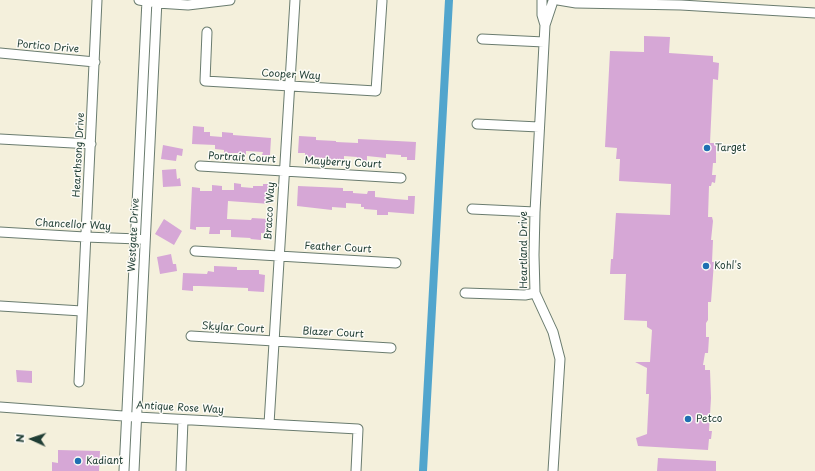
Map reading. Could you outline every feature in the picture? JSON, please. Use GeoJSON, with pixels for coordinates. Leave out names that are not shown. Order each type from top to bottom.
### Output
{"type":"FeatureCollection","features":[{"type":"Feature","properties":{"kind":"street","name":"Hearthsong Drive"},"geometry":{"type":"LineString","coordinates":[[79,382],[97,0]]}},
{"type":"Feature","properties":{"kind":"street"},"geometry":{"type":"LineString","coordinates":[[144,0],[188,5],[230,0]]}},
{"type":"Feature","properties":{"kind":"street","name":"Westgate Drive"},"geometry":{"type":"LineString","coordinates":[[124,471],[144,0]]}},
{"type":"Feature","properties":{"kind":"street","name":"Bracco Way"},"geometry":{"type":"LineString","coordinates":[[269,424],[295,0]]}},
{"type":"Feature","properties":{"kind":"street"},"geometry":{"type":"LineString","coordinates":[[550,0],[576,3],[585,1],[815,13]]}},
{"type":"Feature","properties":{"kind":"street","name":"Heartland Drive"},"geometry":{"type":"LineString","coordinates":[[550,0],[545,25],[534,255],[535,293],[553,332],[560,359],[553,471]]}},
{"type":"Feature","properties":{"kind":"street","name":"Westgate Drive"},"geometry":{"type":"LineString","coordinates":[[134,471],[157,2]]}},
{"type":"Feature","properties":{"kind":"street","name":"Cooper Way"},"geometry":{"type":"LineString","coordinates":[[207,32],[205,81],[376,91],[382,2]]}},
{"type":"Feature","properties":{"kind":"street"},"geometry":{"type":"LineString","coordinates":[[482,39],[544,42]]}},
{"type":"Feature","properties":{"kind":"street","name":"Portico Drive"},"geometry":{"type":"LineString","coordinates":[[0,54],[95,62]]}},
{"type":"Feature","properties":{"kind":"street"},"geometry":{"type":"LineString","coordinates":[[477,124],[539,127]]}},
{"type":"Feature","properties":{"kind":"street"},"geometry":{"type":"LineString","coordinates":[[0,139],[91,144]]}},
{"type":"Feature","properties":{"kind":"street","name":"Portrait Court"},"geometry":{"type":"LineString","coordinates":[[200,166],[284,171]]}},
{"type":"Feature","properties":{"kind":"street","name":"Mayberry Court"},"geometry":{"type":"LineString","coordinates":[[284,171],[401,178]]}},
{"type":"Feature","properties":{"kind":"street"},"geometry":{"type":"LineString","coordinates":[[472,209],[535,212]]}},
{"type":"Feature","properties":{"kind":"street","name":"Chancellor Way"},"geometry":{"type":"LineString","coordinates":[[0,232],[145,239]]}},
{"type":"Feature","properties":{"kind":"street","name":"Feather Court"},"geometry":{"type":"LineString","coordinates":[[195,251],[396,263]]}},
{"type":"Feature","properties":{"kind":"street"},"geometry":{"type":"LineString","coordinates":[[466,293],[525,295],[535,293]]}},
{"type":"Feature","properties":{"kind":"street"},"geometry":{"type":"LineString","coordinates":[[0,306],[82,311]]}},
{"type":"Feature","properties":{"kind":"street","name":"Skylar Court"},"geometry":{"type":"LineString","coordinates":[[191,336],[274,341]]}},
{"type":"Feature","properties":{"kind":"street","name":"Blazer Court"},"geometry":{"type":"LineString","coordinates":[[274,341],[391,348]]}},
{"type":"Feature","properties":{"kind":"street","name":"Antique Rose Way"},"geometry":{"type":"LineString","coordinates":[[0,407],[183,420],[358,429],[356,471]]}},
{"type":"Feature","properties":{"kind":"street"},"geometry":{"type":"LineString","coordinates":[[181,471],[183,420]]}},
{"type":"Feature","properties":{"kind":"building"},"geometry":{"type":"Polygon","coordinates":[[[644,36],[670,37],[669,53],[713,56],[713,62],[719,63],[718,80],[713,79],[710,143],[716,143],[716,163],[713,163],[712,175],[716,175],[715,183],[712,182],[711,186],[709,186],[708,217],[712,217],[713,221],[711,240],[713,240],[712,262],[714,262],[711,302],[708,302],[708,320],[706,323],[706,337],[709,337],[708,353],[705,353],[703,365],[705,365],[705,370],[710,370],[711,398],[709,431],[712,431],[711,439],[709,439],[708,450],[638,446],[636,438],[647,434],[649,394],[646,394],[647,368],[635,362],[650,362],[652,330],[647,327],[647,321],[624,320],[626,274],[610,274],[611,259],[613,259],[616,213],[670,215],[671,184],[619,181],[620,159],[616,159],[617,148],[605,147],[610,51],[644,52],[644,36]]]}},
{"type":"Feature","properties":{"kind":"building"},"geometry":{"type":"Polygon","coordinates":[[[193,126],[204,127],[204,132],[210,132],[210,136],[222,137],[222,132],[233,133],[233,135],[271,138],[270,155],[262,155],[263,152],[246,151],[246,156],[238,156],[238,153],[224,153],[224,150],[215,149],[215,145],[192,144],[193,126]]]}},
{"type":"Feature","properties":{"kind":"building"},"geometry":{"type":"Polygon","coordinates":[[[299,136],[316,137],[316,140],[336,142],[358,143],[358,139],[416,142],[415,160],[407,160],[407,157],[401,157],[401,155],[386,154],[386,158],[367,156],[367,161],[357,160],[357,157],[344,156],[344,160],[335,159],[335,161],[327,160],[327,158],[305,157],[305,153],[298,153],[299,136]]]}},
{"type":"Feature","properties":{"kind":"building"},"geometry":{"type":"Polygon","coordinates":[[[163,145],[183,149],[182,156],[177,155],[176,161],[161,159],[163,145]]]}},
{"type":"Feature","properties":{"kind":"building"},"geometry":{"type":"Polygon","coordinates":[[[176,169],[177,179],[180,178],[181,186],[163,187],[162,170],[176,169]]]}},
{"type":"Feature","properties":{"kind":"building"},"geometry":{"type":"Polygon","coordinates":[[[234,183],[241,184],[241,187],[253,188],[253,186],[271,184],[270,204],[228,201],[227,219],[268,219],[268,234],[261,233],[261,240],[231,237],[231,230],[220,230],[220,234],[209,234],[210,227],[196,227],[196,230],[190,229],[192,187],[200,188],[200,191],[212,191],[212,185],[222,186],[222,190],[234,190],[234,183]]]}},
{"type":"Feature","properties":{"kind":"building"},"geometry":{"type":"Polygon","coordinates":[[[298,186],[343,188],[343,191],[353,191],[353,193],[367,194],[368,191],[375,191],[375,197],[395,199],[408,200],[408,196],[415,196],[414,214],[388,212],[388,215],[377,215],[377,210],[364,209],[364,207],[361,207],[361,204],[346,203],[346,208],[332,207],[332,210],[297,206],[298,186]]]}},
{"type":"Feature","properties":{"kind":"building"},"geometry":{"type":"Polygon","coordinates":[[[164,219],[182,231],[174,245],[155,234],[164,219]]]}},
{"type":"Feature","properties":{"kind":"building"},"geometry":{"type":"Polygon","coordinates":[[[171,254],[173,264],[176,264],[177,271],[160,274],[157,257],[171,254]]]}},
{"type":"Feature","properties":{"kind":"building"},"geometry":{"type":"Polygon","coordinates":[[[214,266],[237,267],[237,270],[259,270],[259,274],[265,275],[264,292],[248,291],[248,288],[199,286],[193,286],[193,291],[182,290],[183,273],[207,274],[208,271],[214,272],[214,266]]]}},
{"type":"Feature","properties":{"kind":"building"},"geometry":{"type":"Polygon","coordinates":[[[16,370],[32,371],[32,383],[17,382],[16,370]]]}},
{"type":"Feature","properties":{"kind":"building","name":"Kadiant"},"geometry":{"type":"Polygon","coordinates":[[[58,450],[100,451],[99,471],[52,471],[52,462],[58,463],[58,450]]]}},
{"type":"Feature","properties":{"kind":"building"},"geometry":{"type":"Polygon","coordinates":[[[658,458],[716,461],[716,471],[657,471],[658,458]]]}},
{"type":"Feature","properties":{"kind":"waterway"},"geometry":{"type":"LineString","coordinates":[[423,471],[449,0]]}},
{"type":"Feature","properties":{"kind":"place","name":"Target"},"geometry":{"type":"Point","coordinates":[707,148]}},
{"type":"Feature","properties":{"kind":"place","name":"Kohl's"},"geometry":{"type":"Point","coordinates":[706,266]}},
{"type":"Feature","properties":{"kind":"place","name":"Petco"},"geometry":{"type":"Point","coordinates":[688,419]}},
{"type":"Feature","properties":{"kind":"place","name":"Kadiant"},"geometry":{"type":"Point","coordinates":[78,461]}}]}
